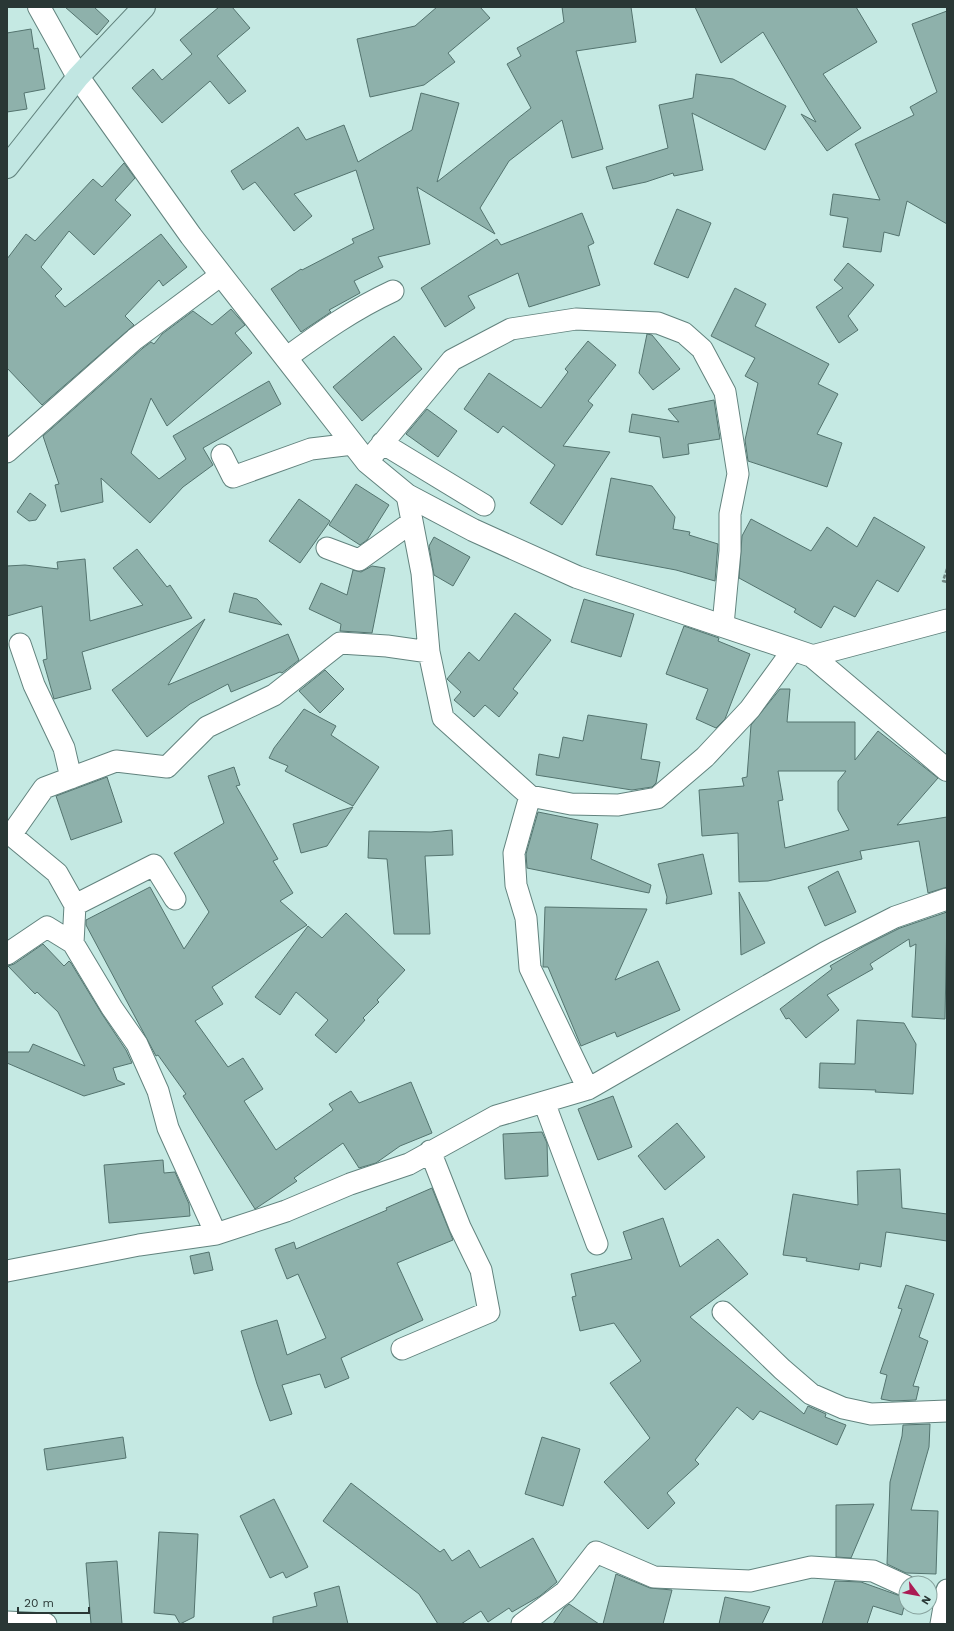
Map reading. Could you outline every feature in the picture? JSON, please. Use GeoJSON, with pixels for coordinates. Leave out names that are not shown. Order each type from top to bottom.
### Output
{"type":"FeatureCollection","features":[{"type":"Feature","properties":{"kind":"main road"},"geometry":{"type":"LineString","coordinates":[[7,167],[78,77],[144,7]]}},
{"type":"Feature","properties":{"kind":"street"},"geometry":{"type":"LineString","coordinates":[[39,7],[78,77],[191,236],[367,462],[407,495],[473,530],[577,577],[723,625],[802,653],[947,770]]}},
{"type":"Feature","properties":{"kind":"street"},"geometry":{"type":"LineString","coordinates":[[7,452],[135,339],[222,275]]}},
{"type":"Feature","properties":{"kind":"street"},"geometry":{"type":"LineString","coordinates":[[286,358],[325,330],[392,290]]}},
{"type":"Feature","properties":{"kind":"street"},"geometry":{"type":"LineString","coordinates":[[367,462],[452,360],[510,329],[576,319],[658,323],[684,333],[702,349],[725,392],[738,474],[730,514],[730,550],[723,625]]}},
{"type":"Feature","properties":{"kind":"street"},"geometry":{"type":"LineString","coordinates":[[382,443],[484,505]]}},
{"type":"Feature","properties":{"kind":"street"},"geometry":{"type":"LineString","coordinates":[[222,455],[232,477],[311,449],[353,444]]}},
{"type":"Feature","properties":{"kind":"street"},"geometry":{"type":"LineString","coordinates":[[407,495],[422,574],[429,652],[443,718],[530,796],[571,804],[618,805],[656,798],[705,757],[802,653],[947,620]]}},
{"type":"Feature","properties":{"kind":"street"},"geometry":{"type":"LineString","coordinates":[[327,548],[359,560],[412,522]]}},
{"type":"Feature","properties":{"kind":"street"},"geometry":{"type":"LineString","coordinates":[[74,943],[75,905],[57,873],[11,835],[44,788],[116,761],[167,768],[207,727],[274,694],[340,643],[386,646],[429,652]]}},
{"type":"Feature","properties":{"kind":"street"},"geometry":{"type":"LineString","coordinates":[[20,644],[34,685],[64,748],[71,778]]}},
{"type":"Feature","properties":{"kind":"street"},"geometry":{"type":"LineString","coordinates":[[530,796],[514,853],[516,885],[526,918],[530,968],[588,1089]]}},
{"type":"Feature","properties":{"kind":"street"},"geometry":{"type":"LineString","coordinates":[[75,905],[154,865],[175,899]]}},
{"type":"Feature","properties":{"kind":"street"},"geometry":{"type":"LineString","coordinates":[[7,1271],[139,1244],[216,1234],[286,1211],[350,1184],[409,1164],[430,1151],[496,1116],[588,1089],[826,952],[895,917],[947,899]]}},
{"type":"Feature","properties":{"kind":"street"},"geometry":{"type":"LineString","coordinates":[[7,954],[48,927],[74,943],[112,1008],[137,1044],[158,1091],[168,1128],[216,1234]]}},
{"type":"Feature","properties":{"kind":"street"},"geometry":{"type":"LineString","coordinates":[[544,1102],[597,1244]]}},
{"type":"Feature","properties":{"kind":"street"},"geometry":{"type":"LineString","coordinates":[[402,1349],[489,1312],[481,1270],[460,1227],[430,1151]]}},
{"type":"Feature","properties":{"kind":"street"},"geometry":{"type":"LineString","coordinates":[[723,1312],[782,1369],[811,1394],[843,1408],[871,1414],[947,1412]]}},
{"type":"Feature","properties":{"kind":"street"},"geometry":{"type":"LineString","coordinates":[[522,1624],[565,1592],[596,1552],[654,1577],[750,1581],[811,1567],[873,1571],[898,1582]]}},
{"type":"Feature","properties":{"kind":"street"},"geometry":{"type":"LineString","coordinates":[[941,1622],[947,1590]]}},
{"type":"Feature","properties":{"kind":"street"},"geometry":{"type":"LineString","coordinates":[[7,1622],[46,1624]]}},
{"type":"Feature","properties":{"kind":"path"},"geometry":{"type":"LineString","coordinates":[[947,569],[943,582],[947,582]]}},
{"type":"Feature","properties":{"kind":"building"},"geometry":{"type":"Polygon","coordinates":[[[65,7],[94,7],[109,21],[97,35],[65,7]]]}},
{"type":"Feature","properties":{"kind":"building"},"geometry":{"type":"Polygon","coordinates":[[[219,7],[232,7],[250,28],[217,56],[246,91],[229,104],[210,81],[162,123],[132,88],[153,69],[162,80],[192,54],[180,40],[219,7]]]}},
{"type":"Feature","properties":{"kind":"building"},"geometry":{"type":"Polygon","coordinates":[[[437,7],[480,7],[490,18],[448,53],[455,62],[424,85],[370,97],[357,39],[415,26],[437,7]]]}},
{"type":"Feature","properties":{"kind":"building"},"geometry":{"type":"Polygon","coordinates":[[[562,7],[631,7],[636,42],[576,51],[603,149],[572,158],[562,120],[509,161],[480,208],[495,234],[417,187],[430,244],[378,257],[383,267],[354,281],[360,293],[329,310],[331,312],[301,332],[271,289],[301,269],[302,270],[354,243],[352,239],[374,229],[356,170],[294,194],[312,216],[294,231],[255,182],[243,190],[231,171],[298,127],[306,140],[344,125],[358,162],[412,130],[421,93],[459,103],[437,182],[531,108],[507,64],[521,56],[517,48],[564,22],[562,7]]]}},
{"type":"Feature","properties":{"kind":"building"},"geometry":{"type":"Polygon","coordinates":[[[695,7],[856,7],[877,42],[823,74],[861,128],[827,151],[801,114],[816,122],[763,32],[721,63],[695,7]]]}},
{"type":"Feature","properties":{"kind":"building"},"geometry":{"type":"Polygon","coordinates":[[[947,11],[947,224],[907,201],[899,236],[884,232],[881,252],[843,247],[848,218],[830,215],[833,194],[880,200],[855,144],[914,115],[910,107],[937,92],[912,24],[947,11]]]}},
{"type":"Feature","properties":{"kind":"building"},"geometry":{"type":"Polygon","coordinates":[[[31,29],[34,49],[38,48],[45,89],[24,93],[27,109],[7,112],[7,33],[31,29]]]}},
{"type":"Feature","properties":{"kind":"building"},"geometry":{"type":"Polygon","coordinates":[[[696,74],[733,79],[786,106],[765,150],[692,113],[703,170],[674,176],[673,173],[646,182],[613,189],[606,167],[668,148],[659,105],[693,98],[696,74]]]}},
{"type":"Feature","properties":{"kind":"building"},"geometry":{"type":"Polygon","coordinates":[[[124,163],[135,178],[115,200],[131,215],[94,255],[69,231],[41,267],[62,289],[55,296],[65,307],[161,234],[187,267],[163,286],[159,280],[125,316],[134,325],[42,405],[7,368],[7,259],[26,234],[35,241],[93,179],[102,187],[124,163]]]}},
{"type":"Feature","properties":{"kind":"building"},"geometry":{"type":"Polygon","coordinates":[[[677,209],[711,223],[688,278],[654,264],[677,209]]]}},
{"type":"Feature","properties":{"kind":"building"},"geometry":{"type":"Polygon","coordinates":[[[582,213],[594,243],[588,246],[600,285],[529,307],[518,273],[468,296],[475,308],[445,327],[421,288],[497,239],[501,245],[582,213]]]}},
{"type":"Feature","properties":{"kind":"building"},"geometry":{"type":"Polygon","coordinates":[[[848,263],[874,285],[848,316],[858,330],[839,343],[816,307],[843,288],[834,280],[848,263]]]}},
{"type":"Feature","properties":{"kind":"building"},"geometry":{"type":"Polygon","coordinates":[[[735,288],[766,304],[755,326],[829,364],[818,384],[838,394],[817,434],[842,443],[827,487],[748,461],[745,440],[758,383],[745,376],[755,358],[711,336],[735,288]]]}},
{"type":"Feature","properties":{"kind":"building"},"geometry":{"type":"Polygon","coordinates":[[[231,309],[245,325],[235,333],[252,353],[167,426],[151,398],[131,453],[159,479],[186,459],[173,436],[269,381],[281,404],[203,448],[213,465],[183,487],[150,523],[101,478],[103,502],[61,512],[55,485],[59,484],[43,436],[143,348],[151,342],[154,344],[162,334],[193,311],[212,325],[231,309]]]}},
{"type":"Feature","properties":{"kind":"building"},"geometry":{"type":"Polygon","coordinates":[[[647,334],[652,335],[680,369],[653,390],[639,373],[647,334]]]}},
{"type":"Feature","properties":{"kind":"building"},"geometry":{"type":"Polygon","coordinates":[[[394,336],[422,369],[362,421],[333,387],[394,336]]]}},
{"type":"Feature","properties":{"kind":"building"},"geometry":{"type":"Polygon","coordinates":[[[588,341],[616,365],[588,401],[593,405],[563,446],[610,452],[562,525],[530,503],[555,465],[503,426],[498,433],[464,409],[489,373],[541,408],[568,372],[565,369],[588,341]]]}},
{"type":"Feature","properties":{"kind":"building"},"geometry":{"type":"Polygon","coordinates":[[[714,400],[720,439],[688,444],[689,454],[663,458],[660,437],[629,432],[632,414],[679,422],[668,409],[714,400]]]}},
{"type":"Feature","properties":{"kind":"building"},"geometry":{"type":"Polygon","coordinates":[[[427,409],[457,431],[438,457],[406,434],[427,409]]]}},
{"type":"Feature","properties":{"kind":"building"},"geometry":{"type":"Polygon","coordinates":[[[611,478],[652,486],[675,517],[673,529],[690,532],[689,535],[718,544],[715,581],[676,570],[596,555],[611,478]]]}},
{"type":"Feature","properties":{"kind":"building"},"geometry":{"type":"Polygon","coordinates":[[[356,484],[389,505],[367,540],[360,545],[329,525],[356,484]]]}},
{"type":"Feature","properties":{"kind":"building"},"geometry":{"type":"Polygon","coordinates":[[[30,493],[46,505],[36,520],[29,521],[17,512],[30,493]]]}},
{"type":"Feature","properties":{"kind":"building"},"geometry":{"type":"Polygon","coordinates":[[[299,499],[330,521],[300,563],[269,541],[299,499]]]}},
{"type":"Feature","properties":{"kind":"building"},"geometry":{"type":"Polygon","coordinates":[[[874,517],[925,547],[898,592],[877,580],[855,617],[834,606],[821,628],[794,612],[796,609],[739,578],[742,536],[751,519],[811,551],[827,527],[857,547],[874,517]]]}},
{"type":"Feature","properties":{"kind":"building"},"geometry":{"type":"Polygon","coordinates":[[[434,537],[470,557],[453,586],[434,575],[429,546],[434,537]]]}},
{"type":"Feature","properties":{"kind":"building"},"geometry":{"type":"Polygon","coordinates":[[[137,549],[167,587],[170,585],[192,618],[82,652],[91,689],[54,699],[43,660],[47,659],[42,606],[7,616],[7,566],[25,565],[58,569],[57,562],[85,559],[90,621],[143,605],[113,568],[137,549]]]}},
{"type":"Feature","properties":{"kind":"building"},"geometry":{"type":"Polygon","coordinates":[[[372,566],[385,568],[372,633],[340,631],[341,624],[309,609],[321,583],[347,595],[353,570],[361,572],[372,566]]]}},
{"type":"Feature","properties":{"kind":"building"},"geometry":{"type":"Polygon","coordinates":[[[234,593],[257,599],[282,625],[229,612],[234,593]]]}},
{"type":"Feature","properties":{"kind":"building"},"geometry":{"type":"Polygon","coordinates":[[[584,599],[634,614],[621,657],[571,642],[584,599]]]}},
{"type":"Feature","properties":{"kind":"building"},"geometry":{"type":"Polygon","coordinates":[[[515,613],[551,640],[513,689],[518,693],[499,717],[485,705],[474,717],[454,700],[461,692],[447,679],[469,652],[479,661],[515,613]]]}},
{"type":"Feature","properties":{"kind":"building"},"geometry":{"type":"Polygon","coordinates":[[[205,619],[168,685],[288,634],[299,660],[282,673],[280,672],[231,692],[228,684],[190,704],[147,737],[112,690],[205,619]]]}},
{"type":"Feature","properties":{"kind":"building"},"geometry":{"type":"Polygon","coordinates":[[[684,626],[719,638],[718,641],[750,654],[725,719],[716,728],[696,719],[708,689],[666,674],[684,626]]]}},
{"type":"Feature","properties":{"kind":"building"},"geometry":{"type":"Polygon","coordinates":[[[325,670],[344,689],[320,713],[299,691],[325,670]]]}},
{"type":"Feature","properties":{"kind":"building"},"geometry":{"type":"Polygon","coordinates":[[[780,689],[790,689],[787,722],[855,722],[855,760],[878,731],[938,778],[897,825],[947,817],[947,887],[928,893],[919,841],[860,851],[862,859],[768,881],[739,882],[738,833],[702,836],[699,790],[744,786],[742,778],[747,777],[751,725],[780,689]],[[778,771],[783,800],[778,801],[785,848],[849,830],[838,810],[838,781],[846,771],[778,771]]]}},
{"type":"Feature","properties":{"kind":"building"},"geometry":{"type":"Polygon","coordinates":[[[304,709],[336,726],[331,735],[379,767],[353,806],[285,771],[288,766],[269,758],[274,748],[304,709]]]}},
{"type":"Feature","properties":{"kind":"building"},"geometry":{"type":"Polygon","coordinates":[[[588,715],[647,724],[641,759],[660,762],[656,783],[652,787],[632,790],[536,775],[539,754],[559,758],[563,737],[583,741],[588,715]]]}},
{"type":"Feature","properties":{"kind":"building"},"geometry":{"type":"Polygon","coordinates":[[[234,767],[240,785],[236,786],[278,859],[273,861],[293,893],[280,901],[307,925],[212,987],[223,1004],[195,1021],[228,1067],[243,1058],[263,1089],[244,1101],[276,1150],[333,1110],[329,1104],[351,1091],[359,1103],[411,1082],[432,1133],[400,1146],[376,1163],[359,1168],[343,1143],[294,1178],[297,1181],[255,1209],[183,1096],[186,1094],[158,1055],[156,1056],[86,925],[86,920],[150,887],[184,949],[209,912],[174,853],[224,823],[208,776],[234,767]]]}},
{"type":"Feature","properties":{"kind":"building"},"geometry":{"type":"Polygon","coordinates":[[[107,777],[122,822],[71,840],[56,796],[107,777]]]}},
{"type":"Feature","properties":{"kind":"building"},"geometry":{"type":"Polygon","coordinates":[[[353,807],[327,846],[301,853],[293,824],[353,807]]]}},
{"type":"Feature","properties":{"kind":"building"},"geometry":{"type":"Polygon","coordinates":[[[538,812],[598,824],[591,859],[651,885],[649,893],[527,868],[526,854],[538,812]]]}},
{"type":"Feature","properties":{"kind":"building"},"geometry":{"type":"Polygon","coordinates":[[[452,830],[453,855],[425,856],[430,934],[394,934],[387,859],[368,858],[369,831],[431,832],[452,830]]]}},
{"type":"Feature","properties":{"kind":"building"},"geometry":{"type":"Polygon","coordinates":[[[703,854],[712,894],[666,904],[667,897],[658,864],[703,854]]]}},
{"type":"Feature","properties":{"kind":"building"},"geometry":{"type":"Polygon","coordinates":[[[838,871],[856,912],[825,926],[808,887],[838,871]]]}},
{"type":"Feature","properties":{"kind":"building"},"geometry":{"type":"Polygon","coordinates":[[[739,892],[765,943],[741,955],[739,892]]]}},
{"type":"Feature","properties":{"kind":"building"},"geometry":{"type":"Polygon","coordinates":[[[545,907],[647,909],[615,980],[658,961],[680,1010],[617,1037],[615,1032],[581,1046],[548,967],[543,967],[545,907]]]}},
{"type":"Feature","properties":{"kind":"building"},"geometry":{"type":"Polygon","coordinates":[[[947,912],[945,1019],[912,1017],[916,944],[910,947],[909,939],[870,964],[873,969],[827,995],[839,1010],[806,1038],[789,1018],[786,1019],[780,1009],[832,969],[830,966],[864,946],[900,928],[947,912]]]}},
{"type":"Feature","properties":{"kind":"building"},"geometry":{"type":"Polygon","coordinates":[[[346,913],[405,970],[377,1000],[379,1002],[363,1018],[365,1020],[336,1053],[315,1035],[328,1020],[296,992],[280,1015],[255,997],[308,926],[322,938],[346,913]]]}},
{"type":"Feature","properties":{"kind":"building"},"geometry":{"type":"Polygon","coordinates":[[[43,944],[64,966],[69,961],[71,963],[126,1050],[132,1063],[113,1068],[117,1080],[125,1084],[84,1096],[7,1063],[7,1052],[29,1052],[33,1044],[85,1066],[58,1012],[37,992],[35,994],[8,966],[14,964],[43,944]]]}},
{"type":"Feature","properties":{"kind":"building"},"geometry":{"type":"Polygon","coordinates":[[[857,1020],[904,1023],[916,1044],[913,1094],[875,1092],[876,1090],[819,1088],[820,1063],[855,1064],[857,1020]]]}},
{"type":"Feature","properties":{"kind":"building"},"geometry":{"type":"Polygon","coordinates":[[[613,1096],[632,1147],[598,1160],[578,1109],[613,1096]]]}},
{"type":"Feature","properties":{"kind":"building"},"geometry":{"type":"Polygon","coordinates":[[[677,1123],[705,1157],[665,1190],[638,1156],[677,1123]]]}},
{"type":"Feature","properties":{"kind":"building"},"geometry":{"type":"Polygon","coordinates":[[[542,1132],[547,1143],[548,1176],[505,1179],[503,1134],[542,1132]]]}},
{"type":"Feature","properties":{"kind":"building"},"geometry":{"type":"Polygon","coordinates":[[[163,1160],[164,1173],[175,1172],[189,1204],[190,1216],[109,1223],[104,1165],[163,1160]]]}},
{"type":"Feature","properties":{"kind":"building"},"geometry":{"type":"Polygon","coordinates":[[[900,1169],[902,1208],[947,1214],[947,1241],[886,1232],[881,1267],[860,1263],[859,1270],[806,1261],[807,1258],[783,1255],[793,1194],[858,1205],[857,1171],[900,1169]]]}},
{"type":"Feature","properties":{"kind":"building"},"geometry":{"type":"Polygon","coordinates":[[[432,1188],[453,1240],[397,1263],[423,1320],[341,1358],[349,1378],[325,1388],[320,1374],[282,1385],[292,1414],[270,1421],[241,1331],[277,1320],[287,1355],[326,1338],[298,1274],[287,1279],[275,1249],[294,1242],[296,1249],[387,1210],[386,1208],[432,1188]]]}},
{"type":"Feature","properties":{"kind":"building"},"geometry":{"type":"Polygon","coordinates":[[[663,1218],[680,1267],[718,1239],[748,1274],[690,1317],[804,1414],[808,1406],[826,1414],[825,1417],[846,1425],[837,1445],[760,1411],[753,1420],[737,1407],[695,1460],[699,1464],[667,1493],[675,1503],[648,1529],[604,1482],[650,1438],[610,1383],[641,1361],[614,1323],[580,1331],[572,1297],[576,1296],[571,1274],[632,1259],[623,1232],[663,1218]]]}},
{"type":"Feature","properties":{"kind":"building"},"geometry":{"type":"Polygon","coordinates":[[[209,1252],[213,1270],[194,1274],[190,1256],[209,1252]]]}},
{"type":"Feature","properties":{"kind":"building"},"geometry":{"type":"Polygon","coordinates":[[[906,1285],[934,1294],[919,1337],[928,1341],[913,1386],[919,1387],[916,1400],[892,1401],[881,1399],[887,1375],[880,1373],[902,1309],[898,1308],[906,1285]]]}},
{"type":"Feature","properties":{"kind":"building"},"geometry":{"type":"Polygon","coordinates":[[[930,1424],[929,1447],[911,1510],[938,1511],[936,1574],[906,1573],[887,1564],[890,1482],[902,1436],[903,1425],[930,1424]]]}},
{"type":"Feature","properties":{"kind":"building"},"geometry":{"type":"Polygon","coordinates":[[[123,1437],[126,1458],[47,1470],[44,1449],[123,1437]]]}},
{"type":"Feature","properties":{"kind":"building"},"geometry":{"type":"Polygon","coordinates":[[[542,1437],[580,1449],[563,1506],[525,1494],[542,1437]]]}},
{"type":"Feature","properties":{"kind":"building"},"geometry":{"type":"Polygon","coordinates":[[[351,1483],[440,1552],[444,1549],[452,1561],[469,1550],[480,1568],[533,1538],[557,1582],[540,1596],[512,1612],[509,1608],[488,1622],[481,1611],[461,1624],[438,1624],[419,1594],[323,1521],[351,1483]]]}},
{"type":"Feature","properties":{"kind":"building"},"geometry":{"type":"Polygon","coordinates":[[[274,1499],[308,1567],[286,1578],[283,1572],[270,1578],[240,1516],[274,1499]]]}},
{"type":"Feature","properties":{"kind":"building"},"geometry":{"type":"Polygon","coordinates":[[[874,1504],[851,1558],[836,1557],[836,1505],[874,1504]]]}},
{"type":"Feature","properties":{"kind":"building"},"geometry":{"type":"Polygon","coordinates":[[[159,1532],[198,1534],[194,1617],[180,1624],[175,1615],[154,1613],[159,1532]]]}},
{"type":"Feature","properties":{"kind":"building"},"geometry":{"type":"Polygon","coordinates":[[[117,1561],[122,1624],[91,1624],[86,1563],[117,1561]]]}},
{"type":"Feature","properties":{"kind":"building"},"geometry":{"type":"Polygon","coordinates":[[[616,1574],[650,1588],[672,1590],[663,1624],[603,1624],[616,1574]]]}},
{"type":"Feature","properties":{"kind":"building"},"geometry":{"type":"Polygon","coordinates":[[[835,1581],[861,1582],[898,1595],[898,1614],[873,1606],[867,1624],[822,1624],[835,1581]]]}},
{"type":"Feature","properties":{"kind":"building"},"geometry":{"type":"Polygon","coordinates":[[[339,1586],[348,1624],[273,1624],[273,1617],[317,1606],[314,1593],[339,1586]]]}},
{"type":"Feature","properties":{"kind":"building"},"geometry":{"type":"Polygon","coordinates":[[[725,1597],[770,1607],[762,1624],[719,1624],[725,1597]]]}},
{"type":"Feature","properties":{"kind":"building"},"geometry":{"type":"Polygon","coordinates":[[[569,1604],[599,1624],[553,1624],[564,1608],[569,1604]]]}}]}
